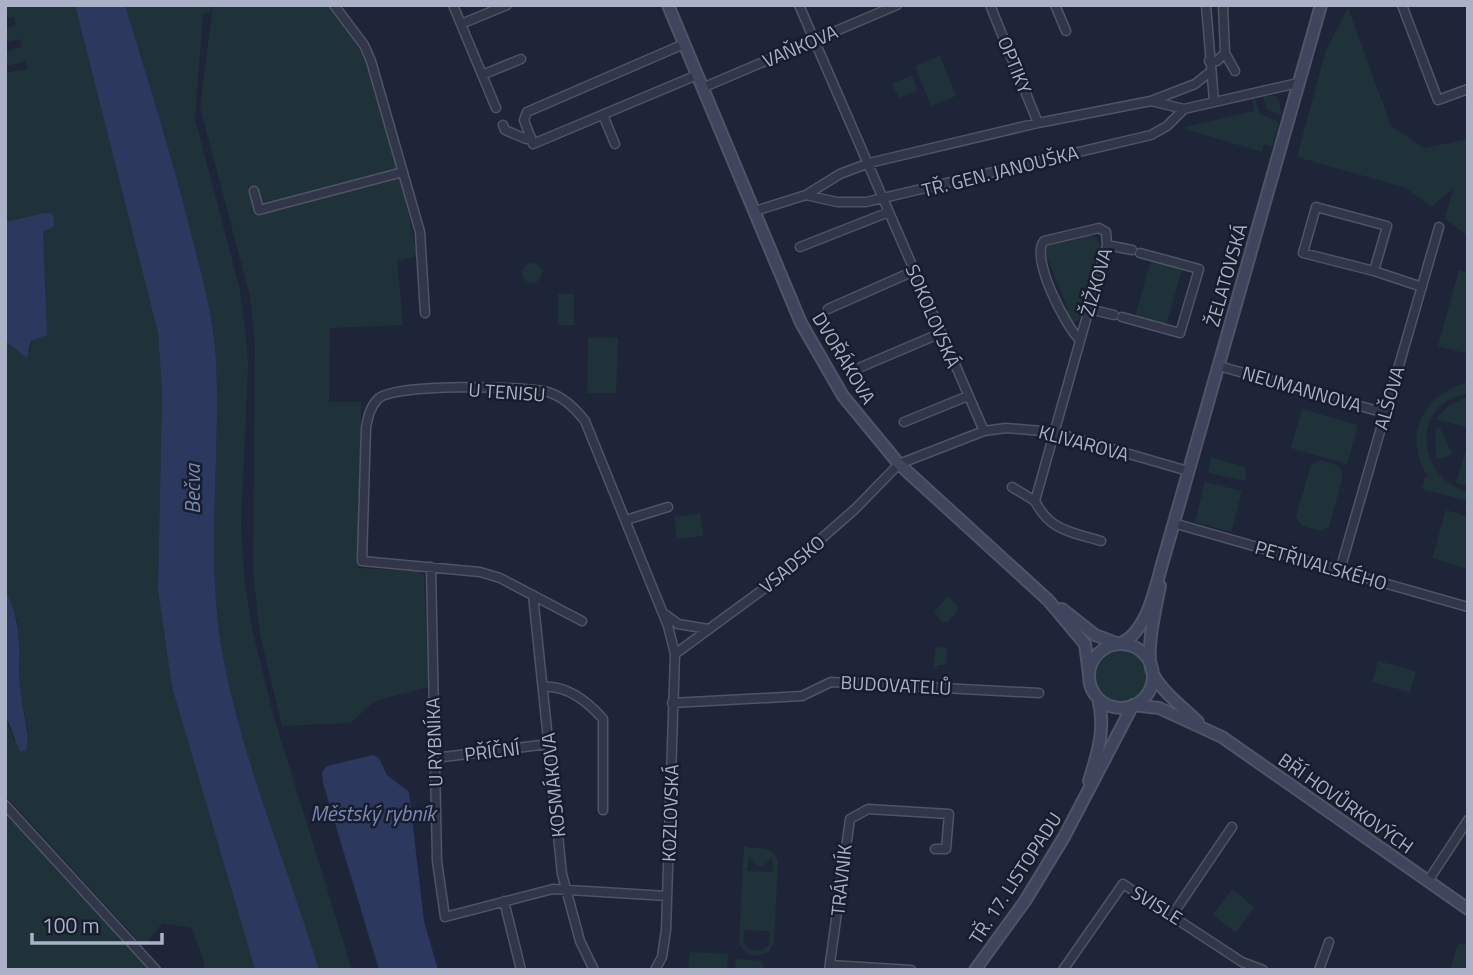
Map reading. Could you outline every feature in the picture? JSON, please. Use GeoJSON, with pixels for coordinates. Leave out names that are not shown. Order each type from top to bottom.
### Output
{"type":"FeatureCollection","features":[{"type":"Feature","properties":{"kind":"main road","name":"DVOŘÁKOVA"},"geometry":{"type":"LineString","coordinates":[[668,5],[801,323],[843,396],[899,464],[1048,600],[1095,635],[1119,644]]}},
{"type":"Feature","properties":{"kind":"main road","name":"ŽELATOVSKÁ"},"geometry":{"type":"LineString","coordinates":[[1119,644],[1130,639],[1141,626],[1165,554],[1321,5]]}},
{"type":"Feature","properties":{"kind":"main road","name":"ŽELATOVSKÁ"},"geometry":{"type":"LineString","coordinates":[[1152,672],[1152,640],[1165,554]]}},
{"type":"Feature","properties":{"kind":"main road","name":"DVOŘÁKOVA"},"geometry":{"type":"LineString","coordinates":[[1048,600],[1085,644],[1089,674]]}},
{"type":"Feature","properties":{"kind":"main road"},"geometry":{"type":"LineString","coordinates":[[1119,644],[1132,646],[1143,654],[1152,672],[1148,691],[1133,705],[1113,707],[1097,697],[1089,674],[1100,652],[1119,644]]}},
{"type":"Feature","properties":{"kind":"main road","name":"BŘÍ HOVŮRKOVÝCH"},"geometry":{"type":"LineString","coordinates":[[1152,672],[1170,696],[1203,726],[1468,909]]}},
{"type":"Feature","properties":{"kind":"main road","name":"TŘ. 17. LISTOPADU"},"geometry":{"type":"LineString","coordinates":[[1082,804],[1102,732],[1102,715],[1097,697]]}},
{"type":"Feature","properties":{"kind":"main road","name":"BŘÍ HOVŮRKOVÝCH"},"geometry":{"type":"LineString","coordinates":[[1133,705],[1159,708],[1203,726]]}},
{"type":"Feature","properties":{"kind":"main road","name":"TŘ. 17. LISTOPADU"},"geometry":{"type":"LineString","coordinates":[[975,970],[1025,901],[1082,804],[1133,705]]}},
{"type":"Feature","properties":{"kind":"street"},"geometry":{"type":"LineString","coordinates":[[334,5],[364,44],[371,61],[421,237],[425,313]]}},
{"type":"Feature","properties":{"kind":"street"},"geometry":{"type":"LineString","coordinates":[[453,5],[496,108]]}},
{"type":"Feature","properties":{"kind":"street"},"geometry":{"type":"LineString","coordinates":[[461,24],[507,5]]}},
{"type":"Feature","properties":{"kind":"street","name":"SOKOLOVSKÁ"},"geometry":{"type":"LineString","coordinates":[[799,5],[984,431]]}},
{"type":"Feature","properties":{"kind":"street","name":"VAŇKOVA"},"geometry":{"type":"LineString","coordinates":[[702,88],[897,5]]}},
{"type":"Feature","properties":{"kind":"street"},"geometry":{"type":"LineString","coordinates":[[1055,5],[1066,31]]}},
{"type":"Feature","properties":{"kind":"street"},"geometry":{"type":"LineString","coordinates":[[1206,5],[1214,101]]}},
{"type":"Feature","properties":{"kind":"street"},"geometry":{"type":"LineString","coordinates":[[1223,5],[1225,53],[1235,71]]}},
{"type":"Feature","properties":{"kind":"street"},"geometry":{"type":"LineString","coordinates":[[1402,5],[1438,100],[1468,89]]}},
{"type":"Feature","properties":{"kind":"street","name":"OPTIKY"},"geometry":{"type":"LineString","coordinates":[[993,6],[1038,123]]}},
{"type":"Feature","properties":{"kind":"street"},"geometry":{"type":"LineString","coordinates":[[684,44],[527,112],[523,120],[533,144],[696,75]]}},
{"type":"Feature","properties":{"kind":"street"},"geometry":{"type":"LineString","coordinates":[[1209,61],[1217,61],[1225,53]]}},
{"type":"Feature","properties":{"kind":"street"},"geometry":{"type":"LineString","coordinates":[[482,75],[521,59]]}},
{"type":"Feature","properties":{"kind":"street"},"geometry":{"type":"LineString","coordinates":[[1151,101],[1195,84],[1210,72]]}},
{"type":"Feature","properties":{"kind":"street","name":"TŘ. GEN. JANOUŠKA"},"geometry":{"type":"LineString","coordinates":[[755,211],[806,195],[840,174],[869,163],[1038,123],[1151,101],[1184,109],[1298,83]]}},
{"type":"Feature","properties":{"kind":"street","name":"TŘ. GEN. JANOUŠKA"},"geometry":{"type":"LineString","coordinates":[[806,195],[837,202],[885,199],[1151,135],[1167,126],[1184,109]]}},
{"type":"Feature","properties":{"kind":"street"},"geometry":{"type":"LineString","coordinates":[[603,115],[615,144]]}},
{"type":"Feature","properties":{"kind":"street"},"geometry":{"type":"LineString","coordinates":[[503,125],[505,130],[516,135],[526,139],[531,137]]}},
{"type":"Feature","properties":{"kind":"street"},"geometry":{"type":"LineString","coordinates":[[254,191],[260,210],[403,172]]}},
{"type":"Feature","properties":{"kind":"street"},"geometry":{"type":"LineString","coordinates":[[1374,271],[1387,226],[1316,207],[1303,253],[1374,271],[1422,287]]}},
{"type":"Feature","properties":{"kind":"street"},"geometry":{"type":"LineString","coordinates":[[800,247],[889,212]]}},
{"type":"Feature","properties":{"kind":"street","name":"ALŠOVA"},"geometry":{"type":"LineString","coordinates":[[1340,570],[1439,227]]}},
{"type":"Feature","properties":{"kind":"street","name":"ŽIŽKOVA"},"geometry":{"type":"LineString","coordinates":[[1035,500],[1107,245],[1106,232],[1099,228],[1044,241],[1039,250],[1041,264],[1068,329],[1079,339]]}},
{"type":"Feature","properties":{"kind":"street","name":"ŽELATOVSKÁ"},"geometry":{"type":"LineString","coordinates":[[1089,309],[1180,332],[1199,269],[1107,245]]}},
{"type":"Feature","properties":{"kind":"street"},"geometry":{"type":"LineString","coordinates":[[828,309],[914,271]]}},
{"type":"Feature","properties":{"kind":"street"},"geometry":{"type":"LineString","coordinates":[[855,370],[941,333]]}},
{"type":"Feature","properties":{"kind":"street","name":"NEUMANNOVA"},"geometry":{"type":"LineString","coordinates":[[1219,366],[1385,413]]}},
{"type":"Feature","properties":{"kind":"street","name":"U TENISU"},"geometry":{"type":"LineString","coordinates":[[431,567],[362,561],[366,428],[370,409],[379,398],[391,391],[414,388],[546,392],[573,406],[585,421],[663,613],[675,654]]}},
{"type":"Feature","properties":{"kind":"street"},"geometry":{"type":"LineString","coordinates":[[904,422],[968,396]]}},
{"type":"Feature","properties":{"kind":"street","name":"KLIVAROVA"},"geometry":{"type":"LineString","coordinates":[[899,464],[984,431],[1018,428],[1053,432],[1188,471]]}},
{"type":"Feature","properties":{"kind":"street","name":"VSADSKO"},"geometry":{"type":"LineString","coordinates":[[675,654],[765,588],[899,464]]}},
{"type":"Feature","properties":{"kind":"street"},"geometry":{"type":"LineString","coordinates":[[1012,486],[1035,500],[1043,517],[1050,523],[1101,541]]}},
{"type":"Feature","properties":{"kind":"street"},"geometry":{"type":"LineString","coordinates":[[626,520],[667,507]]}},
{"type":"Feature","properties":{"kind":"street","name":"PETŘIVALSKÉHO"},"geometry":{"type":"LineString","coordinates":[[1173,523],[1468,607]]}},
{"type":"Feature","properties":{"kind":"street"},"geometry":{"type":"LineString","coordinates":[[431,567],[481,572],[582,621]]}},
{"type":"Feature","properties":{"kind":"street","name":"U RYBNÍKA"},"geometry":{"type":"LineString","coordinates":[[431,567],[437,861],[445,917],[504,901]]}},
{"type":"Feature","properties":{"kind":"street","name":"KOSMÁKOVA"},"geometry":{"type":"LineString","coordinates":[[533,595],[562,874],[580,942],[594,970]]}},
{"type":"Feature","properties":{"kind":"street"},"geometry":{"type":"LineString","coordinates":[[663,613],[678,624],[708,629]]}},
{"type":"Feature","properties":{"kind":"street","name":"KOZLOVSKÁ"},"geometry":{"type":"LineString","coordinates":[[656,970],[662,957],[667,896],[675,654]]}},
{"type":"Feature","properties":{"kind":"street","name":"BUDOVATELŮ"},"geometry":{"type":"LineString","coordinates":[[672,703],[802,696],[831,682],[1039,693]]}},
{"type":"Feature","properties":{"kind":"street"},"geometry":{"type":"LineString","coordinates":[[543,687],[555,686],[576,695],[603,719],[603,810]]}},
{"type":"Feature","properties":{"kind":"street","name":"PŘÍČNÍ"},"geometry":{"type":"LineString","coordinates":[[435,758],[549,744]]}},
{"type":"Feature","properties":{"kind":"street"},"geometry":{"type":"LineString","coordinates":[[5,805],[156,970]]}},
{"type":"Feature","properties":{"kind":"street","name":"TRÁVNÍK"},"geometry":{"type":"LineString","coordinates":[[911,970],[830,967],[850,820],[868,809],[948,814],[946,849],[935,849]]}},
{"type":"Feature","properties":{"kind":"street"},"geometry":{"type":"LineString","coordinates":[[1427,881],[1468,820]]}},
{"type":"Feature","properties":{"kind":"street"},"geometry":{"type":"LineString","coordinates":[[1173,914],[1233,827]]}},
{"type":"Feature","properties":{"kind":"street","name":"SVISLE"},"geometry":{"type":"LineString","coordinates":[[1063,970],[1123,884],[1173,914],[1241,966],[1263,970]]}},
{"type":"Feature","properties":{"kind":"street"},"geometry":{"type":"LineString","coordinates":[[521,970],[504,901],[548,890],[568,889],[667,896]]}},
{"type":"Feature","properties":{"kind":"street"},"geometry":{"type":"LineString","coordinates":[[1319,970],[1329,942]]}},
{"type":"Feature","properties":{"kind":"shaded area"},"geometry":{"type":"Polygon","coordinates":[[[5,5],[75,5],[158,333],[162,390],[158,590],[172,687],[255,970],[203,970],[205,965],[192,928],[162,923],[144,947],[5,795],[5,713],[14,741],[28,730],[20,694],[18,622],[5,589],[5,341],[17,351],[30,352],[43,276],[43,232],[13,220],[5,222],[5,73],[28,69],[25,61],[5,67],[5,52],[22,47],[20,39],[5,42],[5,28],[16,25],[14,16],[5,19],[5,5]]]}},
{"type":"Feature","properties":{"kind":"shaded area"},"geometry":{"type":"Polygon","coordinates":[[[125,5],[212,5],[210,12],[203,14],[195,119],[239,286],[245,328],[248,366],[241,524],[245,586],[252,628],[273,714],[352,970],[319,970],[252,769],[229,687],[221,645],[215,574],[217,395],[212,326],[175,172],[125,5]]]}},
{"type":"Feature","properties":{"kind":"shaded area"},"geometry":{"type":"Polygon","coordinates":[[[213,5],[330,5],[357,45],[368,68],[402,183],[417,256],[397,261],[403,325],[330,328],[329,402],[361,402],[359,568],[418,571],[424,575],[428,687],[375,701],[350,723],[282,726],[260,634],[253,571],[255,347],[250,296],[200,107],[213,5]]]}},
{"type":"Feature","properties":{"kind":"shaded area"},"geometry":{"type":"Polygon","coordinates":[[[1348,8],[1391,126],[1424,148],[1468,139],[1468,236],[1445,219],[1453,189],[1431,207],[1406,188],[1297,157],[1326,50],[1348,8]]]}},
{"type":"Feature","properties":{"kind":"shaded area"},"geometry":{"type":"Polygon","coordinates":[[[940,56],[956,96],[931,106],[915,66],[940,56]]]}},
{"type":"Feature","properties":{"kind":"shaded area"},"geometry":{"type":"Polygon","coordinates":[[[912,75],[918,90],[899,98],[892,84],[912,75]]]}},
{"type":"Feature","properties":{"kind":"shaded area"},"geometry":{"type":"Polygon","coordinates":[[[1263,96],[1275,96],[1279,100],[1281,115],[1267,110],[1263,96]]]}},
{"type":"Feature","properties":{"kind":"shaded area"},"geometry":{"type":"Polygon","coordinates":[[[1252,99],[1255,99],[1260,114],[1279,122],[1272,147],[1264,145],[1262,152],[1181,128],[1254,111],[1252,99]]]}},
{"type":"Feature","properties":{"kind":"shaded area"},"geometry":{"type":"Polygon","coordinates":[[[1089,235],[1096,237],[1100,246],[1078,321],[1067,326],[1061,312],[1068,309],[1048,260],[1041,264],[1044,247],[1089,235]]]}},
{"type":"Feature","properties":{"kind":"shaded area"},"geometry":{"type":"Polygon","coordinates":[[[1151,260],[1182,269],[1166,326],[1135,317],[1151,260]]]}},
{"type":"Feature","properties":{"kind":"shaded area"},"geometry":{"type":"Polygon","coordinates":[[[532,263],[539,266],[542,273],[539,280],[532,283],[525,280],[522,273],[525,266],[532,263]]]}},
{"type":"Feature","properties":{"kind":"shaded area"},"geometry":{"type":"Polygon","coordinates":[[[1459,270],[1468,273],[1468,354],[1438,346],[1459,270]]]}},
{"type":"Feature","properties":{"kind":"shaded area"},"geometry":{"type":"Polygon","coordinates":[[[558,294],[574,294],[574,325],[558,325],[558,294]]]}},
{"type":"Feature","properties":{"kind":"shaded area"},"geometry":{"type":"Polygon","coordinates":[[[588,337],[618,338],[616,393],[587,393],[588,337]]]}},
{"type":"Feature","properties":{"kind":"shaded area"},"geometry":{"type":"Polygon","coordinates":[[[1468,377],[1468,394],[1449,400],[1436,411],[1426,440],[1429,457],[1437,471],[1450,484],[1468,492],[1468,501],[1422,489],[1425,477],[1428,477],[1417,447],[1417,433],[1427,408],[1450,389],[1465,383],[1468,377]]]}},
{"type":"Feature","properties":{"kind":"shaded area"},"geometry":{"type":"Polygon","coordinates":[[[1468,397],[1466,427],[1436,419],[1449,405],[1468,397]]]}},
{"type":"Feature","properties":{"kind":"shaded area"},"geometry":{"type":"Polygon","coordinates":[[[1302,409],[1358,425],[1347,464],[1291,448],[1302,409]]]}},
{"type":"Feature","properties":{"kind":"shaded area"},"geometry":{"type":"Polygon","coordinates":[[[1440,428],[1452,454],[1436,458],[1435,429],[1440,428]]]}},
{"type":"Feature","properties":{"kind":"shaded area"},"geometry":{"type":"Polygon","coordinates":[[[1468,443],[1468,486],[1456,483],[1468,443]]]}},
{"type":"Feature","properties":{"kind":"shaded area"},"geometry":{"type":"Polygon","coordinates":[[[1211,457],[1245,467],[1246,481],[1208,473],[1211,457]]]}},
{"type":"Feature","properties":{"kind":"shaded area"},"geometry":{"type":"Polygon","coordinates":[[[1320,460],[1339,466],[1343,476],[1329,527],[1320,531],[1302,526],[1296,517],[1311,465],[1320,460]]]}},
{"type":"Feature","properties":{"kind":"shaded area"},"geometry":{"type":"Polygon","coordinates":[[[1205,482],[1242,491],[1231,532],[1195,522],[1205,482]]]}},
{"type":"Feature","properties":{"kind":"shaded area"},"geometry":{"type":"Polygon","coordinates":[[[1446,510],[1468,517],[1468,569],[1432,558],[1446,510]]]}},
{"type":"Feature","properties":{"kind":"shaded area"},"geometry":{"type":"Polygon","coordinates":[[[700,513],[703,536],[677,539],[674,517],[700,513]]]}},
{"type":"Feature","properties":{"kind":"shaded area"},"geometry":{"type":"Polygon","coordinates":[[[948,596],[957,605],[957,611],[948,622],[942,622],[934,612],[948,596]]]}},
{"type":"Feature","properties":{"kind":"shaded area"},"geometry":{"type":"Polygon","coordinates":[[[936,647],[947,648],[946,665],[938,665],[937,669],[933,668],[936,647]]]}},
{"type":"Feature","properties":{"kind":"shaded area"},"geometry":{"type":"Polygon","coordinates":[[[1122,651],[1132,653],[1140,659],[1146,667],[1146,687],[1140,695],[1132,701],[1122,703],[1112,701],[1104,695],[1098,687],[1096,677],[1098,667],[1104,659],[1112,653],[1122,651]]]}},
{"type":"Feature","properties":{"kind":"shaded area"},"geometry":{"type":"Polygon","coordinates":[[[1378,661],[1416,671],[1410,692],[1372,682],[1378,661]]]}},
{"type":"Feature","properties":{"kind":"shaded area"},"geometry":{"type":"Polygon","coordinates":[[[5,810],[152,970],[5,970],[5,810]]]}},
{"type":"Feature","properties":{"kind":"shaded area"},"geometry":{"type":"Polygon","coordinates":[[[744,846],[768,849],[778,862],[774,943],[768,953],[755,956],[746,953],[739,944],[744,846]],[[749,857],[747,871],[773,872],[772,858],[763,866],[758,866],[749,857]],[[744,930],[743,941],[749,950],[761,951],[769,945],[770,931],[744,930]]]}},
{"type":"Feature","properties":{"kind":"shaded area"},"geometry":{"type":"Polygon","coordinates":[[[1232,889],[1254,907],[1236,933],[1213,915],[1232,889]]]}},
{"type":"Feature","properties":{"kind":"shaded area"},"geometry":{"type":"Polygon","coordinates":[[[1458,943],[1468,946],[1466,970],[1450,970],[1458,943]]]}},
{"type":"Feature","properties":{"kind":"shaded area"},"geometry":{"type":"Polygon","coordinates":[[[690,952],[728,954],[727,970],[688,970],[690,952]]]}},
{"type":"Feature","properties":{"kind":"shaded area"},"geometry":{"type":"Polygon","coordinates":[[[736,959],[763,961],[763,970],[735,970],[736,959]]]}},
{"type":"Feature","properties":{"kind":"water","name":"Bečva"},"geometry":{"type":"Polygon","coordinates":[[[75,5],[125,5],[183,201],[209,309],[216,359],[214,538],[221,645],[229,687],[252,769],[319,970],[255,970],[172,687],[158,590],[162,390],[158,333],[75,5]]]}},
{"type":"Feature","properties":{"kind":"water"},"geometry":{"type":"Polygon","coordinates":[[[45,213],[53,214],[54,226],[43,232],[47,335],[31,341],[27,358],[5,341],[5,222],[45,213]]]}},
{"type":"Feature","properties":{"kind":"water"},"geometry":{"type":"Polygon","coordinates":[[[5,589],[18,631],[19,681],[27,736],[26,750],[20,752],[5,713],[5,589]]]}},
{"type":"Feature","properties":{"kind":"water","name":"Městský rybník"},"geometry":{"type":"Polygon","coordinates":[[[373,755],[379,758],[387,775],[409,792],[424,921],[438,970],[379,970],[322,772],[327,766],[373,755]]]}}]}
